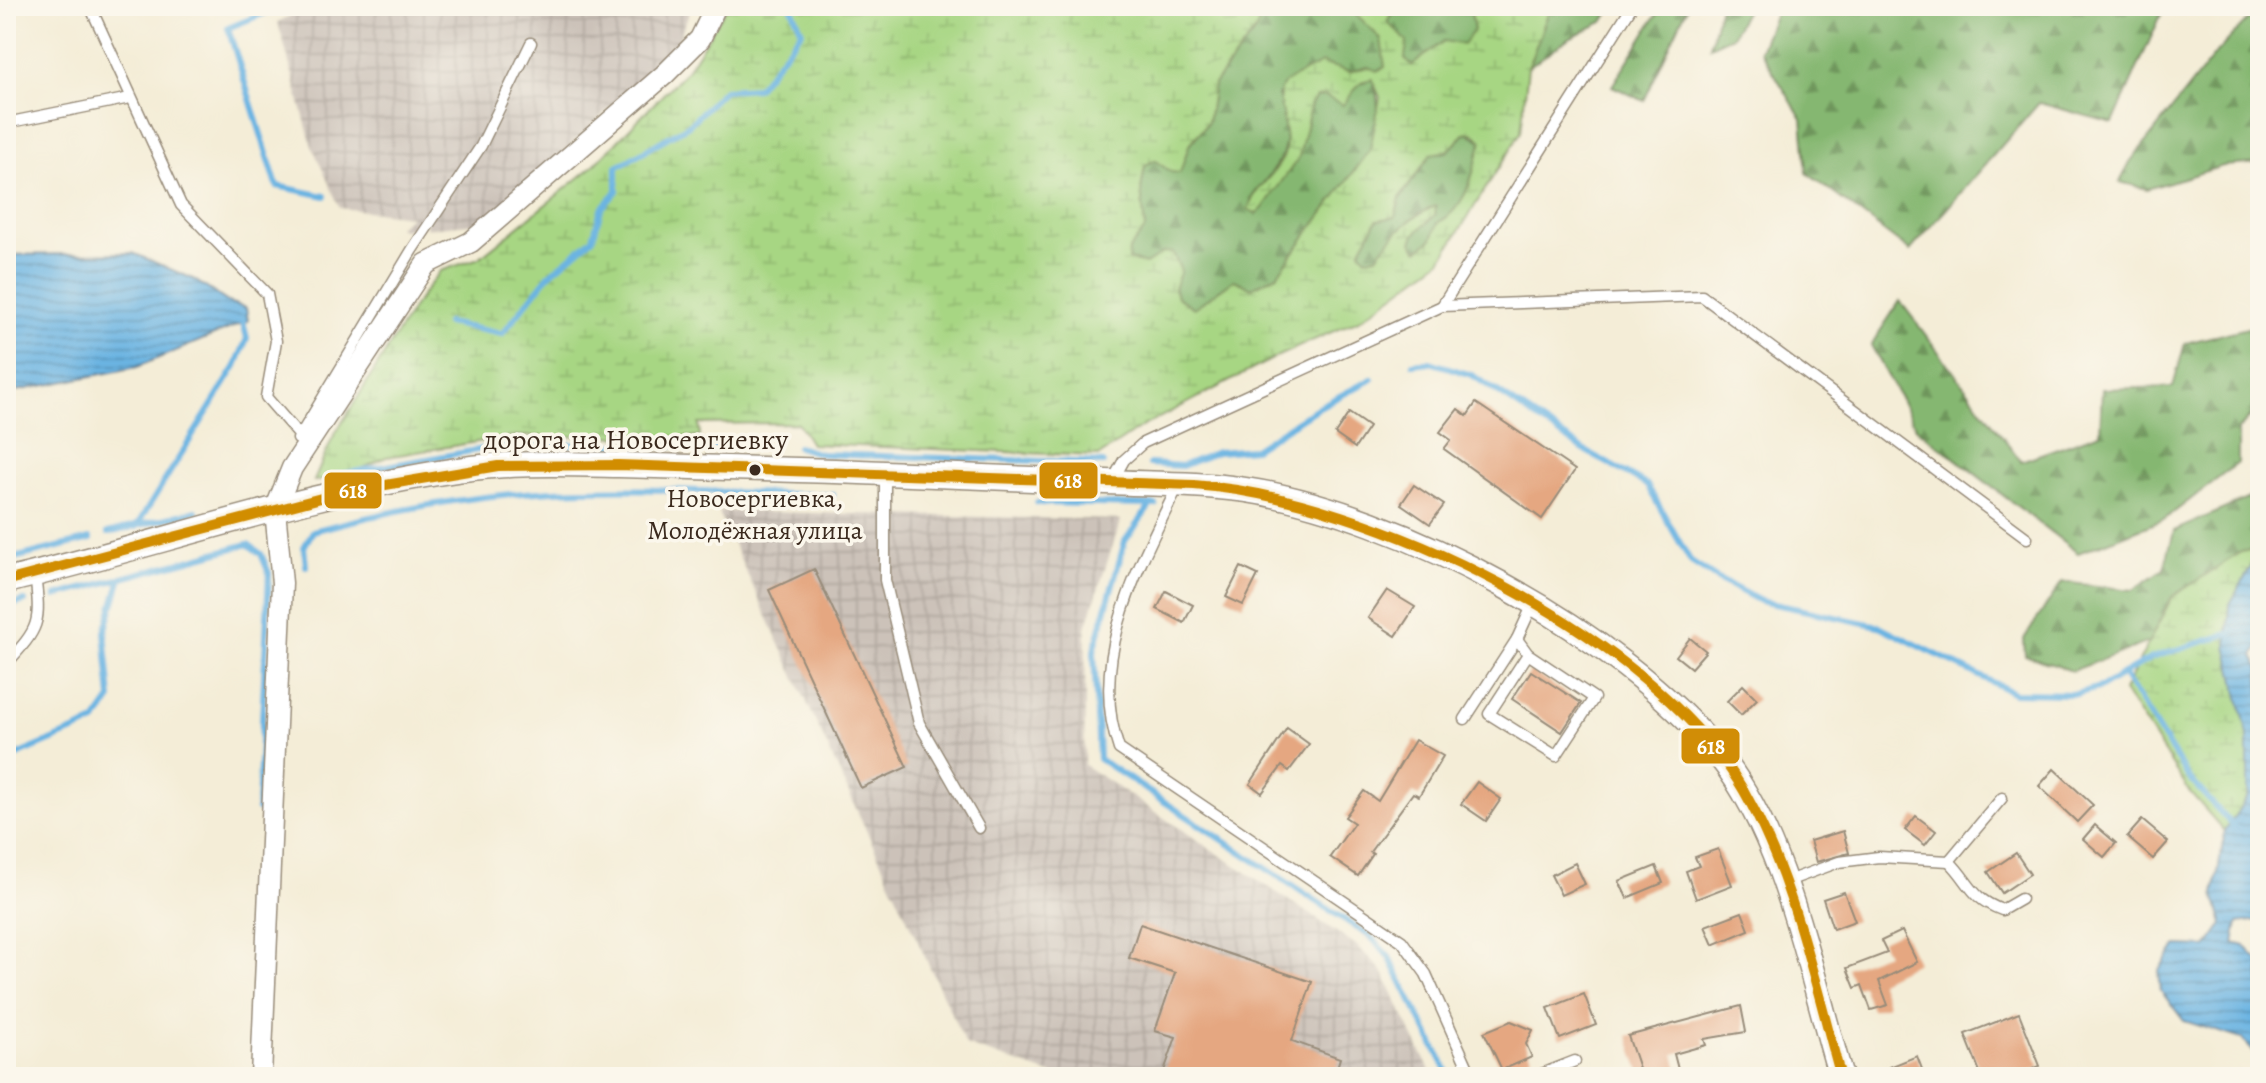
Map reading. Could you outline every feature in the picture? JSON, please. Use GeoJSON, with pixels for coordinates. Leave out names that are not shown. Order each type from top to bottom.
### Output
{"type":"FeatureCollection","features":[{"type":"Feature","properties":{"kind":"street"},"geometry":{"type":"LineString","coordinates":[[261,1077],[282,583],[275,510],[292,468],[426,264],[471,242],[664,75],[700,39],[716,6]]}},
{"type":"Feature","properties":{"kind":"street","name":"дорога на Новосергиевку"},"geometry":{"type":"LineString","coordinates":[[6,581],[275,510],[417,477],[514,464],[885,473],[1178,485],[1246,490],[1329,510],[1417,544],[1533,604],[1597,643],[1633,670],[1695,727],[1745,794],[1783,882],[1841,1077]]}},
{"type":"Feature","properties":{"kind":"lane"},"geometry":{"type":"LineString","coordinates":[[90,6],[181,205],[267,294],[276,341],[266,397],[299,435]]}},
{"type":"Feature","properties":{"kind":"lane"},"geometry":{"type":"LineString","coordinates":[[1442,306],[1632,6]]}},
{"type":"Feature","properties":{"kind":"lane"},"geometry":{"type":"LineString","coordinates":[[292,468],[299,435],[412,250],[481,146],[531,43]]}},
{"type":"Feature","properties":{"kind":"lane"},"geometry":{"type":"LineString","coordinates":[[6,123],[130,98]]}},
{"type":"Feature","properties":{"kind":"lane"},"geometry":{"type":"LineString","coordinates":[[1112,482],[1124,460],[1143,443],[1442,306],[1702,296],[2027,538]]}},
{"type":"Feature","properties":{"kind":"lane"},"geometry":{"type":"LineString","coordinates":[[885,473],[885,580],[919,723],[979,828]]}},
{"type":"Feature","properties":{"kind":"lane"},"geometry":{"type":"LineString","coordinates":[[1178,485],[1143,557],[1112,637],[1111,726],[1119,749],[1402,941],[1426,974],[1472,1077]]}},
{"type":"Feature","properties":{"kind":"lane"},"geometry":{"type":"LineString","coordinates":[[6,664],[34,634],[40,611],[35,574]]}},
{"type":"Feature","properties":{"kind":"lane"},"geometry":{"type":"LineString","coordinates":[[1465,719],[1517,639],[1533,604]]}},
{"type":"Feature","properties":{"kind":"lane"},"geometry":{"type":"LineString","coordinates":[[1517,639],[1528,654],[1594,698],[1556,756],[1489,714],[1528,654]]}},
{"type":"Feature","properties":{"kind":"lane"},"geometry":{"type":"LineString","coordinates":[[1949,861],[2002,798]]}},
{"type":"Feature","properties":{"kind":"lane"},"geometry":{"type":"LineString","coordinates":[[1783,882],[1839,862],[1879,857],[1949,861],[1963,875],[1979,901],[2002,910],[2021,899]]}},
{"type":"Feature","properties":{"kind":"lane"},"geometry":{"type":"LineString","coordinates":[[1534,1077],[1575,1061]]}},
{"type":"Feature","properties":{"kind":"shaded area"},"geometry":{"type":"Polygon","coordinates":[[[310,6],[692,6],[676,46],[488,222],[427,228],[425,222],[403,230],[398,227],[411,216],[340,208],[312,146],[278,22],[310,6]]]}},
{"type":"Feature","properties":{"kind":"shaded area"},"geometry":{"type":"Polygon","coordinates":[[[718,511],[1121,520],[1086,627],[1084,765],[1356,945],[1382,971],[1433,1077],[1059,1077],[966,1045],[718,511]]]}},
{"type":"Feature","properties":{"kind":"green space"},"geometry":{"type":"Polygon","coordinates":[[[728,6],[1265,6],[1256,30],[1214,84],[1208,122],[1189,145],[1180,173],[1171,172],[1154,160],[1145,166],[1141,189],[1145,229],[1129,250],[1128,260],[1146,264],[1164,252],[1173,253],[1181,271],[1174,288],[1177,297],[1194,308],[1234,280],[1252,288],[1277,275],[1370,150],[1380,97],[1372,79],[1361,82],[1343,105],[1325,96],[1316,97],[1311,104],[1299,157],[1263,208],[1257,214],[1248,209],[1283,157],[1286,139],[1280,90],[1283,85],[1322,63],[1349,72],[1368,67],[1377,71],[1385,67],[1381,39],[1356,14],[1362,6],[1399,6],[1387,21],[1407,41],[1405,59],[1412,65],[1444,41],[1463,45],[1474,30],[1470,6],[1551,6],[1528,67],[1521,132],[1441,260],[1361,319],[1278,356],[1143,426],[1099,456],[811,444],[798,423],[699,424],[700,437],[514,436],[386,457],[339,480],[314,481],[332,439],[414,306],[440,271],[479,258],[591,168],[687,70],[728,6]],[[1466,132],[1448,151],[1431,154],[1400,198],[1395,217],[1377,220],[1360,251],[1366,258],[1377,256],[1403,226],[1436,206],[1435,215],[1415,234],[1412,242],[1418,250],[1432,239],[1438,223],[1457,208],[1468,188],[1482,141],[1475,134],[1466,132]]]}},
{"type":"Feature","properties":{"kind":"green space"},"geometry":{"type":"Polygon","coordinates":[[[1265,6],[1362,6],[1357,14],[1381,39],[1386,67],[1377,71],[1368,67],[1349,72],[1322,63],[1278,95],[1286,141],[1279,162],[1251,198],[1256,214],[1299,157],[1311,104],[1316,97],[1372,79],[1378,105],[1375,132],[1370,150],[1277,275],[1252,288],[1234,280],[1194,308],[1177,297],[1164,252],[1146,264],[1128,260],[1129,250],[1145,228],[1141,189],[1145,166],[1154,160],[1171,172],[1180,172],[1189,145],[1208,122],[1214,84],[1256,30],[1265,6]]]}},
{"type":"Feature","properties":{"kind":"green space"},"geometry":{"type":"Polygon","coordinates":[[[1399,6],[1470,6],[1474,30],[1463,45],[1444,41],[1412,65],[1405,60],[1387,21],[1399,6]]]}},
{"type":"Feature","properties":{"kind":"green space"},"geometry":{"type":"Polygon","coordinates":[[[1551,6],[1613,6],[1603,22],[1569,38],[1528,67],[1551,6]]]}},
{"type":"Feature","properties":{"kind":"green space"},"geometry":{"type":"Polygon","coordinates":[[[1662,6],[1688,6],[1644,101],[1612,86],[1662,6]]]}},
{"type":"Feature","properties":{"kind":"green space"},"geometry":{"type":"Polygon","coordinates":[[[1720,6],[1748,6],[1732,36],[1710,46],[1720,6]]]}},
{"type":"Feature","properties":{"kind":"green space"},"geometry":{"type":"Polygon","coordinates":[[[1778,6],[2165,6],[2113,123],[2039,103],[1910,251],[1807,173],[1802,119],[1760,50],[1778,6]]]}},
{"type":"Feature","properties":{"kind":"green space"},"geometry":{"type":"Polygon","coordinates":[[[2260,7],[2260,163],[2223,166],[2147,189],[2120,182],[2130,162],[2217,52],[2260,7]]]}},
{"type":"Feature","properties":{"kind":"green space"},"geometry":{"type":"Polygon","coordinates":[[[1467,132],[1482,141],[1472,177],[1457,208],[1438,223],[1432,239],[1418,250],[1412,242],[1415,233],[1435,215],[1419,213],[1377,256],[1366,258],[1360,251],[1377,220],[1395,217],[1400,199],[1431,154],[1448,151],[1467,132]]]}},
{"type":"Feature","properties":{"kind":"green space"},"geometry":{"type":"Polygon","coordinates":[[[1900,301],[2021,461],[2100,433],[2102,389],[2173,387],[2185,343],[2260,325],[2260,406],[2238,430],[2238,463],[2165,519],[2078,553],[1917,429],[1871,345],[1900,301]]]}},
{"type":"Feature","properties":{"kind":"green space"},"geometry":{"type":"Polygon","coordinates":[[[2260,493],[2260,548],[2241,552],[2172,597],[2149,642],[2072,671],[2025,655],[2024,639],[2062,582],[2133,590],[2164,569],[2174,531],[2260,493]]]}},
{"type":"Feature","properties":{"kind":"green space"},"geometry":{"type":"Polygon","coordinates":[[[2260,548],[2260,566],[2251,567],[2230,604],[2227,646],[2249,736],[2248,795],[2225,832],[2189,791],[2124,691],[2172,597],[2241,552],[2260,548]]]}},
{"type":"Feature","properties":{"kind":"water"},"geometry":{"type":"Polygon","coordinates":[[[133,253],[193,279],[228,302],[246,308],[248,321],[137,367],[6,393],[6,255],[133,253]]]}},
{"type":"Feature","properties":{"kind":"water"},"geometry":{"type":"Polygon","coordinates":[[[2260,566],[2260,643],[2254,656],[2260,669],[2260,920],[2238,923],[2234,943],[2245,946],[2260,962],[2260,1059],[2242,1039],[2184,1021],[2161,991],[2159,970],[2177,946],[2207,947],[2223,924],[2214,894],[2225,832],[2248,795],[2248,736],[2227,646],[2230,604],[2251,567],[2260,566]]]}},
{"type":"Feature","properties":{"kind":"building"},"geometry":{"type":"Polygon","coordinates":[[[1476,403],[1575,470],[1542,519],[1444,449],[1451,440],[1440,432],[1458,409],[1467,416],[1476,403]]]}},
{"type":"Feature","properties":{"kind":"building"},"geometry":{"type":"Polygon","coordinates":[[[1349,413],[1369,427],[1355,448],[1335,434],[1349,413]]]}},
{"type":"Feature","properties":{"kind":"building"},"geometry":{"type":"Polygon","coordinates":[[[1414,485],[1444,505],[1430,524],[1401,504],[1414,485]]]}},
{"type":"Feature","properties":{"kind":"building"},"geometry":{"type":"Polygon","coordinates":[[[1241,567],[1258,575],[1243,605],[1226,597],[1241,567]]]}},
{"type":"Feature","properties":{"kind":"building"},"geometry":{"type":"Polygon","coordinates":[[[814,569],[907,767],[861,788],[769,590],[814,569]]]}},
{"type":"Feature","properties":{"kind":"building"},"geometry":{"type":"Polygon","coordinates":[[[1387,590],[1415,607],[1396,636],[1368,618],[1387,590]]]}},
{"type":"Feature","properties":{"kind":"building"},"geometry":{"type":"Polygon","coordinates":[[[1166,591],[1193,605],[1184,623],[1157,609],[1166,591]]]}},
{"type":"Feature","properties":{"kind":"building"},"geometry":{"type":"Polygon","coordinates":[[[1690,638],[1706,651],[1691,668],[1676,656],[1690,638]]]}},
{"type":"Feature","properties":{"kind":"building"},"geometry":{"type":"Polygon","coordinates":[[[1531,671],[1581,703],[1562,732],[1512,699],[1531,671]]]}},
{"type":"Feature","properties":{"kind":"building"},"geometry":{"type":"Polygon","coordinates":[[[1743,685],[1757,699],[1741,715],[1727,701],[1743,685]]]}},
{"type":"Feature","properties":{"kind":"building"},"geometry":{"type":"Polygon","coordinates":[[[1287,728],[1309,744],[1289,771],[1282,766],[1262,793],[1250,784],[1287,728]]]}},
{"type":"Feature","properties":{"kind":"building"},"geometry":{"type":"Polygon","coordinates":[[[1415,740],[1443,756],[1419,796],[1413,793],[1370,852],[1373,854],[1358,876],[1330,857],[1354,823],[1345,817],[1364,791],[1378,801],[1415,740]]]}},
{"type":"Feature","properties":{"kind":"building"},"geometry":{"type":"Polygon","coordinates":[[[2054,769],[2093,805],[2077,822],[2039,786],[2054,769]]]}},
{"type":"Feature","properties":{"kind":"building"},"geometry":{"type":"Polygon","coordinates":[[[1477,782],[1501,799],[1486,821],[1461,804],[1477,782]]]}},
{"type":"Feature","properties":{"kind":"building"},"geometry":{"type":"Polygon","coordinates":[[[1916,816],[1936,831],[1925,845],[1905,830],[1916,816]]]}},
{"type":"Feature","properties":{"kind":"building"},"geometry":{"type":"Polygon","coordinates":[[[2142,820],[2168,842],[2153,859],[2127,837],[2142,820]]]}},
{"type":"Feature","properties":{"kind":"building"},"geometry":{"type":"Polygon","coordinates":[[[2095,825],[2116,843],[2104,857],[2083,839],[2095,825]]]}},
{"type":"Feature","properties":{"kind":"building"},"geometry":{"type":"Polygon","coordinates":[[[1843,831],[1849,853],[1816,862],[1810,841],[1843,831]]]}},
{"type":"Feature","properties":{"kind":"building"},"geometry":{"type":"Polygon","coordinates":[[[1718,849],[1732,885],[1696,899],[1686,871],[1699,866],[1695,857],[1718,849]]]}},
{"type":"Feature","properties":{"kind":"building"},"geometry":{"type":"Polygon","coordinates":[[[2016,853],[2030,874],[2002,893],[1988,872],[2016,853]]]}},
{"type":"Feature","properties":{"kind":"building"},"geometry":{"type":"Polygon","coordinates":[[[1575,863],[1585,884],[1561,895],[1551,875],[1575,863]]]}},
{"type":"Feature","properties":{"kind":"building"},"geometry":{"type":"Polygon","coordinates":[[[1656,866],[1663,883],[1627,898],[1619,881],[1656,866]]]}},
{"type":"Feature","properties":{"kind":"building"},"geometry":{"type":"Polygon","coordinates":[[[1844,892],[1855,921],[1833,929],[1823,899],[1844,892]]]}},
{"type":"Feature","properties":{"kind":"building"},"geometry":{"type":"Polygon","coordinates":[[[1742,912],[1749,930],[1713,945],[1705,926],[1742,912]]]}},
{"type":"Feature","properties":{"kind":"building"},"geometry":{"type":"Polygon","coordinates":[[[1140,924],[1312,982],[1292,1041],[1340,1058],[1334,1077],[1162,1077],[1176,1037],[1155,1031],[1175,973],[1129,958],[1140,924]]]}},
{"type":"Feature","properties":{"kind":"building"},"geometry":{"type":"Polygon","coordinates":[[[1902,931],[1917,962],[1879,981],[1888,1005],[1871,1010],[1862,985],[1855,988],[1847,968],[1887,953],[1881,941],[1902,931]]]}},
{"type":"Feature","properties":{"kind":"building"},"geometry":{"type":"Polygon","coordinates":[[[1584,994],[1596,1025],[1560,1039],[1548,1008],[1584,994]]]}},
{"type":"Feature","properties":{"kind":"building"},"geometry":{"type":"Polygon","coordinates":[[[1741,1006],[1746,1032],[1704,1039],[1706,1045],[1674,1054],[1680,1077],[1642,1077],[1628,1036],[1741,1006]]]}},
{"type":"Feature","properties":{"kind":"building"},"geometry":{"type":"Polygon","coordinates":[[[2019,1013],[2040,1066],[2012,1077],[1982,1077],[1965,1034],[2019,1013]]]}},
{"type":"Feature","properties":{"kind":"building"},"geometry":{"type":"Polygon","coordinates":[[[1511,1021],[1533,1030],[1526,1044],[1532,1057],[1502,1070],[1484,1032],[1511,1021]]]}},
{"type":"Feature","properties":{"kind":"building"},"geometry":{"type":"Polygon","coordinates":[[[1917,1056],[1925,1077],[1867,1076],[1917,1056]]]}},
{"type":"Feature","properties":{"kind":"waterway"},"geometry":{"type":"LineString","coordinates":[[282,6],[228,28],[277,186],[325,196]]}},
{"type":"Feature","properties":{"kind":"waterway"},"geometry":{"type":"LineString","coordinates":[[447,323],[502,334],[549,275],[593,238],[601,209],[617,191],[617,167],[689,125],[724,90],[757,88],[802,31],[791,6]]}},
{"type":"Feature","properties":{"kind":"waterway"},"geometry":{"type":"LineString","coordinates":[[136,527],[236,366],[247,338],[242,318]]}},
{"type":"Feature","properties":{"kind":"waterway"},"geometry":{"type":"LineString","coordinates":[[1413,364],[1430,362],[1472,375],[1584,450],[1647,485],[1691,562],[1716,578],[1760,601],[1879,626],[2014,693],[2076,694],[2101,687],[2151,658],[2234,632]]}},
{"type":"Feature","properties":{"kind":"waterway"},"geometry":{"type":"LineString","coordinates":[[1150,464],[1182,466],[1217,452],[1254,449],[1319,407],[1372,379]]}},
{"type":"Feature","properties":{"kind":"waterway"},"geometry":{"type":"LineString","coordinates":[[337,475],[511,444],[732,446]]}},
{"type":"Feature","properties":{"kind":"waterway"},"geometry":{"type":"LineString","coordinates":[[798,447],[821,454],[1103,463]]}},
{"type":"Feature","properties":{"kind":"waterway"},"geometry":{"type":"LineString","coordinates":[[306,566],[304,547],[313,531],[372,516],[462,500],[588,490],[833,495]]}},
{"type":"Feature","properties":{"kind":"waterway"},"geometry":{"type":"LineString","coordinates":[[1037,503],[1156,505]]}},
{"type":"Feature","properties":{"kind":"waterway"},"geometry":{"type":"LineString","coordinates":[[1150,506],[1125,541],[1094,651],[1099,759],[1371,937],[1389,957],[1450,1077]]}},
{"type":"Feature","properties":{"kind":"waterway"},"geometry":{"type":"LineString","coordinates":[[108,533],[196,511]]}},
{"type":"Feature","properties":{"kind":"waterway"},"geometry":{"type":"LineString","coordinates":[[6,560],[90,539]]}},
{"type":"Feature","properties":{"kind":"waterway"},"geometry":{"type":"LineString","coordinates":[[56,596],[248,544],[261,554],[269,573],[258,809]]}},
{"type":"Feature","properties":{"kind":"waterway"},"geometry":{"type":"LineString","coordinates":[[6,764],[10,758],[95,722],[111,699],[105,632],[121,578]]}},
{"type":"Feature","properties":{"kind":"waterway"},"geometry":{"type":"LineString","coordinates":[[6,606],[25,601]]}},
{"type":"Feature","properties":{"kind":"waterway"},"geometry":{"type":"LineString","coordinates":[[2123,674],[2189,778],[2236,829]]}},
{"type":"Feature","properties":{"kind":"transit line","name":"618"},"geometry":{"type":"LineString","coordinates":[[6,581],[344,492],[498,466],[619,465],[1194,485],[1264,495],[1341,516],[1421,546],[1501,584],[1577,629],[1645,679],[1702,734],[1744,791],[1776,859],[1801,931],[1841,1077]]}},
{"type":"Feature","properties":{"kind":"place","name":"Новосергиевка, Молодёжная улица"},"geometry":{"type":"Point","coordinates":[755,470]}}]}
